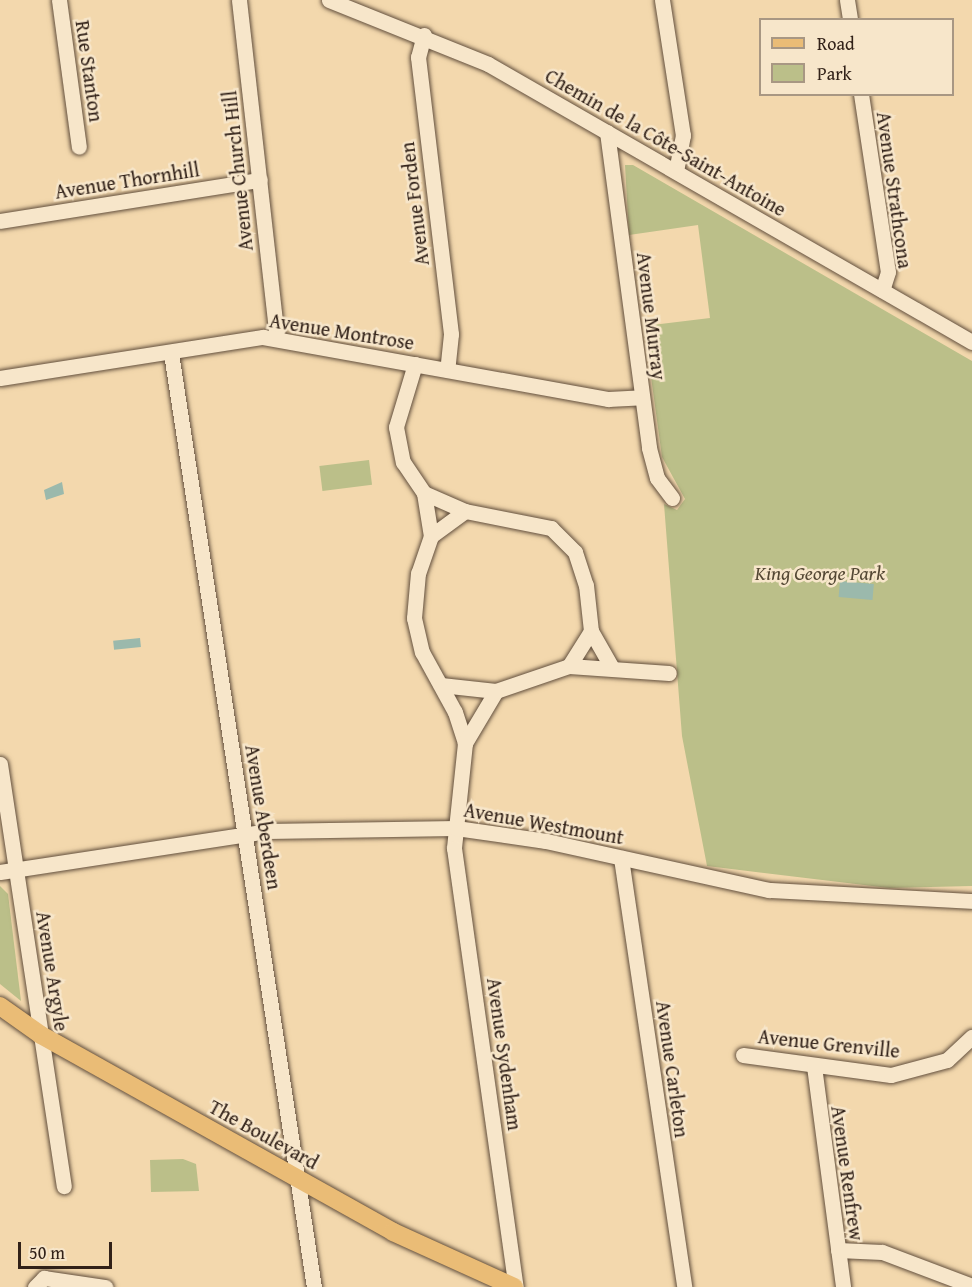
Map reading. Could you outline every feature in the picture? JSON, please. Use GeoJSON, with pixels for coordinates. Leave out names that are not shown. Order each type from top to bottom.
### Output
{"type":"FeatureCollection","features":[{"type":"Feature","properties":{"kind":"main road","name":"The Boulevard"},"geometry":{"type":"LineString","coordinates":[[0,1006],[41,1035],[433,1254],[515,1287]]}},
{"type":"Feature","properties":{"kind":"street","name":"Rue Stanton"},"geometry":{"type":"LineString","coordinates":[[59,0],[79,147]]}},
{"type":"Feature","properties":{"kind":"street","name":"Avenue Church Hill"},"geometry":{"type":"LineString","coordinates":[[239,0],[277,338]]}},
{"type":"Feature","properties":{"kind":"street","name":"Chemin de la Côte-Saint-Antoine"},"geometry":{"type":"LineString","coordinates":[[332,0],[424,35],[488,64],[972,342]]}},
{"type":"Feature","properties":{"kind":"street"},"geometry":{"type":"LineString","coordinates":[[662,0],[683,135],[676,171]]}},
{"type":"Feature","properties":{"kind":"street"},"geometry":{"type":"LineString","coordinates":[[847,0],[850,18]]}},
{"type":"Feature","properties":{"kind":"street","name":"Avenue Forden"},"geometry":{"type":"LineString","coordinates":[[424,35],[418,57],[451,334],[447,370]]}},
{"type":"Feature","properties":{"kind":"street","name":"Avenue Strathcona"},"geometry":{"type":"LineString","coordinates":[[861,96],[888,272],[882,291]]}},
{"type":"Feature","properties":{"kind":"street","name":"Avenue Murray"},"geometry":{"type":"LineString","coordinates":[[607,132],[652,465],[672,498]]}},
{"type":"Feature","properties":{"kind":"street","name":"Avenue Thornhill"},"geometry":{"type":"LineString","coordinates":[[0,221],[260,180]]}},
{"type":"Feature","properties":{"kind":"street","name":"Avenue Montrose"},"geometry":{"type":"LineString","coordinates":[[0,378],[277,338],[608,399],[642,397]]}},
{"type":"Feature","properties":{"kind":"street","name":"Avenue Aberdeen"},"geometry":{"type":"LineString","coordinates":[[171,353],[246,833],[297,1179],[310,1286]]}},
{"type":"Feature","properties":{"kind":"street"},"geometry":{"type":"LineString","coordinates":[[415,364],[396,427],[403,462],[424,493],[431,536],[418,573],[414,618],[422,652],[441,685],[465,743]]}},
{"type":"Feature","properties":{"kind":"street"},"geometry":{"type":"LineString","coordinates":[[424,493],[465,511],[526,520],[559,535],[585,576],[591,631],[611,666]]}},
{"type":"Feature","properties":{"kind":"street"},"geometry":{"type":"LineString","coordinates":[[431,536],[465,511]]}},
{"type":"Feature","properties":{"kind":"street"},"geometry":{"type":"LineString","coordinates":[[569,666],[591,631]]}},
{"type":"Feature","properties":{"kind":"street"},"geometry":{"type":"LineString","coordinates":[[441,685],[496,691],[569,666],[611,666],[669,673]]}},
{"type":"Feature","properties":{"kind":"street"},"geometry":{"type":"LineString","coordinates":[[456,828],[465,743],[496,691]]}},
{"type":"Feature","properties":{"kind":"street","name":"Avenue Argyle"},"geometry":{"type":"LineString","coordinates":[[0,764],[64,1186]]}},
{"type":"Feature","properties":{"kind":"street","name":"Avenue Westmount"},"geometry":{"type":"LineString","coordinates":[[0,872],[246,833],[456,828],[621,858],[769,890],[972,901]]}},
{"type":"Feature","properties":{"kind":"street","name":"Avenue Sydenham"},"geometry":{"type":"LineString","coordinates":[[456,828],[454,848],[515,1287]]}},
{"type":"Feature","properties":{"kind":"street","name":"Avenue Carleton"},"geometry":{"type":"LineString","coordinates":[[621,858],[684,1287]]}},
{"type":"Feature","properties":{"kind":"street","name":"Avenue Grenville"},"geometry":{"type":"LineString","coordinates":[[742,1054],[814,1066],[891,1075],[921,1071],[947,1060],[972,1037]]}},
{"type":"Feature","properties":{"kind":"street","name":"Avenue Renfrew"},"geometry":{"type":"LineString","coordinates":[[814,1066],[843,1287]]}},
{"type":"Feature","properties":{"kind":"street"},"geometry":{"type":"LineString","coordinates":[[838,1250],[882,1252],[972,1286]]}},
{"type":"Feature","properties":{"kind":"street"},"geometry":{"type":"LineString","coordinates":[[35,1287],[44,1278],[105,1287]]}},
{"type":"Feature","properties":{"kind":"green space","name":"King George Park"},"geometry":{"type":"Polygon","coordinates":[[[625,165],[633,165],[972,361],[972,886],[889,888],[707,866],[682,736],[664,504],[677,510],[685,499],[662,457],[644,326],[710,318],[698,225],[629,235],[625,165]]]}},
{"type":"Feature","properties":{"kind":"green space"},"geometry":{"type":"Polygon","coordinates":[[[369,460],[372,485],[322,491],[319,466],[369,460]]]}},
{"type":"Feature","properties":{"kind":"green space"},"geometry":{"type":"Polygon","coordinates":[[[0,886],[8,894],[21,1001],[0,984],[0,886]]]}},
{"type":"Feature","properties":{"kind":"green space"},"geometry":{"type":"Polygon","coordinates":[[[183,1159],[196,1164],[199,1191],[151,1192],[150,1160],[183,1159]]]}},
{"type":"Feature","properties":{"kind":"shaded area"},"geometry":{"type":"Polygon","coordinates":[[[62,482],[64,494],[46,500],[44,490],[62,482]]]}},
{"type":"Feature","properties":{"kind":"shaded area"},"geometry":{"type":"Polygon","coordinates":[[[840,581],[874,584],[872,600],[839,597],[840,581]]]}},
{"type":"Feature","properties":{"kind":"shaded area"},"geometry":{"type":"Polygon","coordinates":[[[140,638],[141,647],[114,650],[113,641],[140,638]]]}}]}
